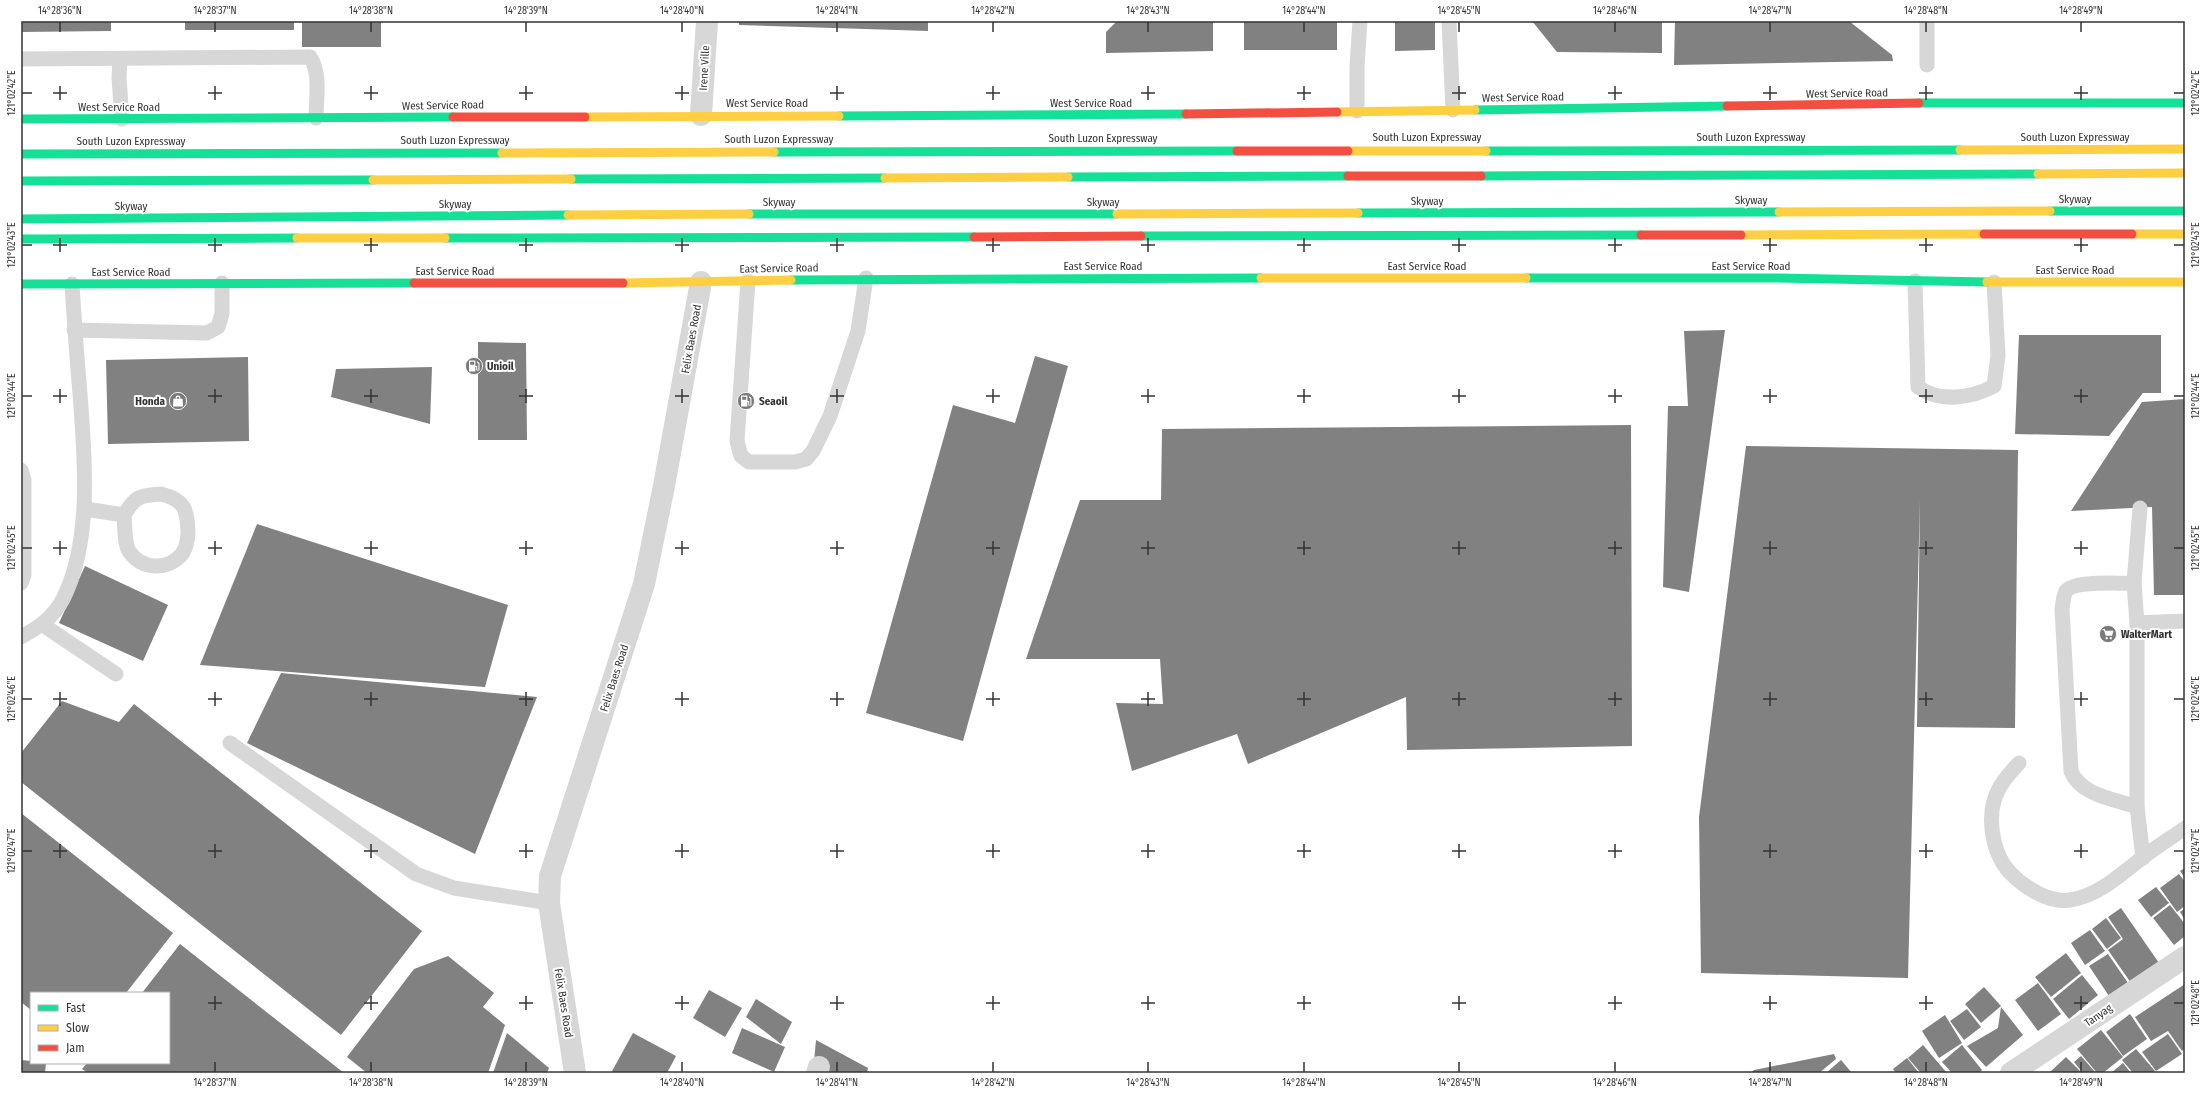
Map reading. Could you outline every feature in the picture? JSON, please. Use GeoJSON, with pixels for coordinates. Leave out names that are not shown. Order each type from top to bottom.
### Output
{"type":"FeatureCollection","features":[{"type":"Feature","properties":{"kind":"main road","name":"West Service Road"},"geometry":{"type":"LineString","coordinates":[[21,119],[701,115],[1116,115],[1955,103],[2185,103]]}},
{"type":"Feature","properties":{"kind":"main road","name":"South Luzon Expressway"},"geometry":{"type":"LineString","coordinates":[[21,154],[2185,148]]}},
{"type":"Feature","properties":{"kind":"main road"},"geometry":{"type":"LineString","coordinates":[[21,181],[2185,173]]}},
{"type":"Feature","properties":{"kind":"main road","name":"Skyway"},"geometry":{"type":"LineString","coordinates":[[21,219],[552,215],[2185,211]]}},
{"type":"Feature","properties":{"kind":"main road"},"geometry":{"type":"LineString","coordinates":[[21,239],[2185,234]]}},
{"type":"Feature","properties":{"kind":"main road","name":"East Service Road"},"geometry":{"type":"LineString","coordinates":[[21,284],[701,282],[866,278],[1777,278],[1994,282],[2185,282]]}},
{"type":"Feature","properties":{"kind":"street","name":"Irene Ville"},"geometry":{"type":"LineString","coordinates":[[701,115],[707,21]]}},
{"type":"Feature","properties":{"kind":"street","name":"Felix Baes Road"},"geometry":{"type":"LineString","coordinates":[[575,1073],[549,903],[550,876],[644,584],[664,486],[701,282]]}},
{"type":"Feature","properties":{"kind":"street","name":"Tanyag"},"geometry":{"type":"LineString","coordinates":[[2011,1073],[2185,957]]}},
{"type":"Feature","properties":{"kind":"lane"},"geometry":{"type":"LineString","coordinates":[[1357,111],[1357,66],[1360,21]]}},
{"type":"Feature","properties":{"kind":"lane"},"geometry":{"type":"LineString","coordinates":[[1448,21],[1453,110]]}},
{"type":"Feature","properties":{"kind":"lane"},"geometry":{"type":"LineString","coordinates":[[1927,21],[1927,64]]}},
{"type":"Feature","properties":{"kind":"lane"},"geometry":{"type":"LineString","coordinates":[[21,59],[120,60],[310,57],[314,63],[316,76],[316,118]]}},
{"type":"Feature","properties":{"kind":"lane"},"geometry":{"type":"LineString","coordinates":[[120,60],[119,78],[122,118]]}},
{"type":"Feature","properties":{"kind":"lane"},"geometry":{"type":"LineString","coordinates":[[748,280],[737,441],[741,456],[749,462],[795,462],[806,459],[813,451],[830,416],[858,331],[866,278]]}},
{"type":"Feature","properties":{"kind":"lane"},"geometry":{"type":"LineString","coordinates":[[1915,281],[1918,387],[1928,394],[1948,397],[1978,394],[1994,386],[1998,355],[1994,282]]}},
{"type":"Feature","properties":{"kind":"lane"},"geometry":{"type":"LineString","coordinates":[[74,330],[207,333],[218,327],[222,314],[222,283]]}},
{"type":"Feature","properties":{"kind":"lane"},"geometry":{"type":"LineString","coordinates":[[21,637],[43,625],[63,598],[75,564],[85,509],[82,427],[74,330],[72,284]]}},
{"type":"Feature","properties":{"kind":"lane"},"geometry":{"type":"LineString","coordinates":[[21,470],[24,480],[24,575],[21,583]]}},
{"type":"Feature","properties":{"kind":"lane"},"geometry":{"type":"LineString","coordinates":[[161,494],[173,497],[181,503],[188,513],[188,538],[182,554],[168,564],[151,567],[139,562],[129,550],[124,515],[133,500],[146,495],[161,494]]}},
{"type":"Feature","properties":{"kind":"lane"},"geometry":{"type":"LineString","coordinates":[[2140,508],[2134,583],[2137,622],[2137,807],[2143,858]]}},
{"type":"Feature","properties":{"kind":"lane"},"geometry":{"type":"LineString","coordinates":[[85,509],[124,515]]}},
{"type":"Feature","properties":{"kind":"lane"},"geometry":{"type":"LineString","coordinates":[[2134,583],[2076,584],[2067,590],[2063,599],[2062,609],[2071,771],[2075,781],[2084,788],[2137,807]]}},
{"type":"Feature","properties":{"kind":"lane"},"geometry":{"type":"LineString","coordinates":[[2137,622],[2185,621]]}},
{"type":"Feature","properties":{"kind":"lane"},"geometry":{"type":"LineString","coordinates":[[43,625],[116,674]]}},
{"type":"Feature","properties":{"kind":"lane"},"geometry":{"type":"LineString","coordinates":[[230,743],[416,874],[454,888],[549,903]]}},
{"type":"Feature","properties":{"kind":"lane"},"geometry":{"type":"LineString","coordinates":[[2019,763],[2004,779],[1996,795],[1991,823],[2000,858],[2021,884],[2047,897],[2068,901],[2086,896],[2117,879],[2185,828]]}},
{"type":"Feature","properties":{"kind":"building"},"geometry":{"type":"Polygon","coordinates":[[[21,21],[111,21],[111,31],[21,32],[21,21]]]}},
{"type":"Feature","properties":{"kind":"building"},"geometry":{"type":"Polygon","coordinates":[[[185,21],[294,21],[294,30],[185,30],[185,21]]]}},
{"type":"Feature","properties":{"kind":"building"},"geometry":{"type":"Polygon","coordinates":[[[302,21],[381,21],[381,47],[302,47],[302,21]]]}},
{"type":"Feature","properties":{"kind":"building"},"geometry":{"type":"Polygon","coordinates":[[[739,21],[928,21],[928,31],[739,25],[739,21]]]}},
{"type":"Feature","properties":{"kind":"building"},"geometry":{"type":"Polygon","coordinates":[[[1117,21],[1213,21],[1213,51],[1106,53],[1106,32],[1117,21]]]}},
{"type":"Feature","properties":{"kind":"building"},"geometry":{"type":"Polygon","coordinates":[[[1244,21],[1337,21],[1337,50],[1244,50],[1244,21]]]}},
{"type":"Feature","properties":{"kind":"building"},"geometry":{"type":"Polygon","coordinates":[[[1395,21],[1435,21],[1435,50],[1395,51],[1395,21]]]}},
{"type":"Feature","properties":{"kind":"building"},"geometry":{"type":"Polygon","coordinates":[[[1532,21],[1662,21],[1662,53],[1557,52],[1532,21]]]}},
{"type":"Feature","properties":{"kind":"building"},"geometry":{"type":"Polygon","coordinates":[[[1675,21],[1849,21],[1892,55],[1893,61],[1674,65],[1675,21]]]}},
{"type":"Feature","properties":{"kind":"building"},"geometry":{"type":"Polygon","coordinates":[[[1725,330],[1689,592],[1663,587],[1668,406],[1688,406],[1684,331],[1725,330]]]}},
{"type":"Feature","properties":{"kind":"building"},"geometry":{"type":"Polygon","coordinates":[[[2019,335],[2161,335],[2161,393],[2143,393],[2109,436],[2015,434],[2019,335]]]}},
{"type":"Feature","properties":{"kind":"building"},"geometry":{"type":"Polygon","coordinates":[[[478,342],[526,343],[527,440],[478,440],[478,342]]]}},
{"type":"Feature","properties":{"kind":"building"},"geometry":{"type":"Polygon","coordinates":[[[1035,356],[1068,366],[963,741],[866,713],[953,405],[1015,423],[1035,356]]]}},
{"type":"Feature","properties":{"kind":"building","name":"Honda"},"geometry":{"type":"Polygon","coordinates":[[[248,357],[249,441],[108,444],[106,360],[248,357]]]}},
{"type":"Feature","properties":{"kind":"building"},"geometry":{"type":"Polygon","coordinates":[[[432,367],[430,424],[331,397],[336,369],[432,367]]]}},
{"type":"Feature","properties":{"kind":"building"},"geometry":{"type":"Polygon","coordinates":[[[2185,399],[2185,595],[2154,595],[2152,507],[2071,511],[2142,402],[2185,399]]]}},
{"type":"Feature","properties":{"kind":"building"},"geometry":{"type":"Polygon","coordinates":[[[1631,425],[1632,746],[1407,750],[1406,697],[1248,764],[1237,734],[1132,771],[1116,703],[1163,704],[1160,659],[1026,659],[1080,500],[1161,500],[1162,429],[1631,425]]]}},
{"type":"Feature","properties":{"kind":"building"},"geometry":{"type":"Polygon","coordinates":[[[1746,446],[2018,450],[2015,728],[1917,727],[1920,499],[1908,978],[1701,973],[1699,817],[1746,446]]]}},
{"type":"Feature","properties":{"kind":"building"},"geometry":{"type":"Polygon","coordinates":[[[257,524],[508,605],[485,687],[200,665],[257,524]]]}},
{"type":"Feature","properties":{"kind":"building"},"geometry":{"type":"Polygon","coordinates":[[[85,566],[168,605],[143,661],[59,623],[85,566]]]}},
{"type":"Feature","properties":{"kind":"building"},"geometry":{"type":"Polygon","coordinates":[[[281,673],[537,697],[475,854],[247,743],[281,673]]]}},
{"type":"Feature","properties":{"kind":"building"},"geometry":{"type":"Polygon","coordinates":[[[62,701],[119,722],[134,704],[422,931],[341,1035],[21,782],[21,753],[62,701]]]}},
{"type":"Feature","properties":{"kind":"building"},"geometry":{"type":"Polygon","coordinates":[[[21,813],[173,933],[127,992],[30,992],[30,1009],[21,1002],[21,813]]]}},
{"type":"Feature","properties":{"kind":"building"},"geometry":{"type":"Polygon","coordinates":[[[2185,868],[2185,878],[2180,871],[2185,868]]]}},
{"type":"Feature","properties":{"kind":"building"},"geometry":{"type":"Polygon","coordinates":[[[2179,874],[2185,882],[2185,906],[2177,912],[2160,888],[2179,874]]]}},
{"type":"Feature","properties":{"kind":"building"},"geometry":{"type":"Polygon","coordinates":[[[2156,887],[2169,903],[2151,917],[2138,900],[2156,887]]]}},
{"type":"Feature","properties":{"kind":"building"},"geometry":{"type":"Polygon","coordinates":[[[2170,905],[2185,924],[2185,936],[2174,945],[2153,918],[2170,905]]]}},
{"type":"Feature","properties":{"kind":"building"},"geometry":{"type":"Polygon","coordinates":[[[2121,908],[2159,963],[2131,983],[2108,950],[2123,939],[2108,917],[2121,908]]]}},
{"type":"Feature","properties":{"kind":"building"},"geometry":{"type":"Polygon","coordinates":[[[2185,908],[2185,920],[2180,912],[2185,908]]]}},
{"type":"Feature","properties":{"kind":"building"},"geometry":{"type":"Polygon","coordinates":[[[2106,918],[2121,938],[2107,949],[2092,929],[2106,918]]]}},
{"type":"Feature","properties":{"kind":"building"},"geometry":{"type":"Polygon","coordinates":[[[2090,930],[2105,951],[2085,965],[2071,943],[2090,930]]]}},
{"type":"Feature","properties":{"kind":"building"},"geometry":{"type":"Polygon","coordinates":[[[180,944],[344,1073],[88,1073],[82,1069],[86,1064],[170,1064],[170,992],[143,992],[180,944]]]}},
{"type":"Feature","properties":{"kind":"building"},"geometry":{"type":"Polygon","coordinates":[[[2066,953],[2081,973],[2051,997],[2035,977],[2066,953]]]}},
{"type":"Feature","properties":{"kind":"building"},"geometry":{"type":"Polygon","coordinates":[[[2108,954],[2128,983],[2109,996],[2089,966],[2108,954]]]}},
{"type":"Feature","properties":{"kind":"building"},"geometry":{"type":"Polygon","coordinates":[[[448,956],[494,993],[483,1007],[505,1025],[488,1073],[367,1073],[347,1057],[414,969],[448,956]]]}},
{"type":"Feature","properties":{"kind":"building"},"geometry":{"type":"Polygon","coordinates":[[[2082,975],[2098,995],[2069,1019],[2053,999],[2082,975]]]}},
{"type":"Feature","properties":{"kind":"building"},"geometry":{"type":"Polygon","coordinates":[[[2038,983],[2061,1014],[2038,1031],[2015,1000],[2038,983]]]}},
{"type":"Feature","properties":{"kind":"building"},"geometry":{"type":"Polygon","coordinates":[[[2185,984],[2185,1048],[2182,1051],[2168,1031],[2151,1041],[2135,1017],[2185,984]]]}},
{"type":"Feature","properties":{"kind":"building"},"geometry":{"type":"Polygon","coordinates":[[[1984,987],[2001,1006],[1981,1023],[1965,1004],[1984,987]]]}},
{"type":"Feature","properties":{"kind":"building"},"geometry":{"type":"Polygon","coordinates":[[[709,990],[742,1008],[725,1037],[693,1018],[709,990]]]}},
{"type":"Feature","properties":{"kind":"building"},"geometry":{"type":"Polygon","coordinates":[[[756,999],[792,1022],[781,1044],[746,1017],[756,999]]]}},
{"type":"Feature","properties":{"kind":"building"},"geometry":{"type":"Polygon","coordinates":[[[2001,1007],[2023,1035],[1986,1067],[1967,1046],[1998,1028],[2001,1007]]]}},
{"type":"Feature","properties":{"kind":"building"},"geometry":{"type":"Polygon","coordinates":[[[1967,1009],[1981,1027],[1964,1040],[1950,1021],[1967,1009]]]}},
{"type":"Feature","properties":{"kind":"building"},"geometry":{"type":"Polygon","coordinates":[[[2130,1014],[2147,1039],[2123,1056],[2106,1032],[2130,1014]]]}},
{"type":"Feature","properties":{"kind":"building"},"geometry":{"type":"Polygon","coordinates":[[[1945,1015],[1962,1043],[1939,1058],[1922,1031],[1945,1015]]]}},
{"type":"Feature","properties":{"kind":"building"},"geometry":{"type":"Polygon","coordinates":[[[742,1028],[785,1047],[774,1072],[732,1053],[742,1028]]]}},
{"type":"Feature","properties":{"kind":"building"},"geometry":{"type":"Polygon","coordinates":[[[2101,1030],[2123,1057],[2103,1073],[2097,1073],[2077,1049],[2101,1030]]]}},
{"type":"Feature","properties":{"kind":"building"},"geometry":{"type":"Polygon","coordinates":[[[507,1033],[549,1068],[547,1073],[493,1073],[507,1033]]]}},
{"type":"Feature","properties":{"kind":"building"},"geometry":{"type":"Polygon","coordinates":[[[633,1033],[676,1056],[667,1073],[611,1073],[633,1033]]]}},
{"type":"Feature","properties":{"kind":"building"},"geometry":{"type":"Polygon","coordinates":[[[2168,1034],[2182,1054],[2156,1071],[2142,1052],[2168,1034]]]}},
{"type":"Feature","properties":{"kind":"building"},"geometry":{"type":"Polygon","coordinates":[[[816,1040],[868,1068],[867,1073],[813,1073],[816,1040]]]}},
{"type":"Feature","properties":{"kind":"building"},"geometry":{"type":"Polygon","coordinates":[[[1923,1045],[1947,1073],[1921,1073],[1908,1058],[1923,1045]]]}},
{"type":"Feature","properties":{"kind":"building"},"geometry":{"type":"Polygon","coordinates":[[[1962,1045],[1982,1070],[1979,1073],[1952,1073],[1942,1062],[1962,1045]]]}},
{"type":"Feature","properties":{"kind":"building"},"geometry":{"type":"Polygon","coordinates":[[[2136,1049],[2155,1071],[2153,1073],[2133,1073],[2122,1060],[2136,1049]]]}},
{"type":"Feature","properties":{"kind":"building"},"geometry":{"type":"Polygon","coordinates":[[[1834,1054],[1836,1059],[1819,1073],[1750,1073],[1754,1070],[1834,1054]]]}},
{"type":"Feature","properties":{"kind":"building"},"geometry":{"type":"Polygon","coordinates":[[[2081,1056],[2096,1073],[2083,1073],[2074,1062],[2081,1056]]]}},
{"type":"Feature","properties":{"kind":"building"},"geometry":{"type":"Polygon","coordinates":[[[2066,1057],[2082,1073],[2049,1073],[2066,1057]]]}},
{"type":"Feature","properties":{"kind":"building"},"geometry":{"type":"Polygon","coordinates":[[[1907,1058],[1919,1073],[1896,1073],[1893,1069],[1907,1058]]]}},
{"type":"Feature","properties":{"kind":"building"},"geometry":{"type":"Polygon","coordinates":[[[21,1060],[30,1061],[30,1064],[46,1064],[45,1073],[21,1073],[21,1060]]]}},
{"type":"Feature","properties":{"kind":"building"},"geometry":{"type":"Polygon","coordinates":[[[1841,1060],[1852,1073],[1826,1073],[1841,1060]]]}},
{"type":"Feature","properties":{"kind":"building"},"geometry":{"type":"Polygon","coordinates":[[[2123,1063],[2131,1073],[2111,1073],[2123,1063]]]}},
{"type":"Feature","properties":{"kind":"traffic: fast"},"geometry":{"type":"LineString","coordinates":[[1919,103],[2185,103]]}},
{"type":"Feature","properties":{"kind":"traffic: fast"},"geometry":{"type":"LineString","coordinates":[[1475,110],[1727,106]]}},
{"type":"Feature","properties":{"kind":"traffic: fast"},"geometry":{"type":"LineString","coordinates":[[839,116],[1186,114]]}},
{"type":"Feature","properties":{"kind":"traffic: fast"},"geometry":{"type":"LineString","coordinates":[[21,119],[453,117]]}},
{"type":"Feature","properties":{"kind":"traffic: fast"},"geometry":{"type":"LineString","coordinates":[[1486,151],[1960,150]]}},
{"type":"Feature","properties":{"kind":"traffic: fast"},"geometry":{"type":"LineString","coordinates":[[774,152],[1237,151]]}},
{"type":"Feature","properties":{"kind":"traffic: fast"},"geometry":{"type":"LineString","coordinates":[[21,154],[502,153]]}},
{"type":"Feature","properties":{"kind":"traffic: fast"},"geometry":{"type":"LineString","coordinates":[[1481,176],[2038,174]]}},
{"type":"Feature","properties":{"kind":"traffic: fast"},"geometry":{"type":"LineString","coordinates":[[1068,177],[1348,176]]}},
{"type":"Feature","properties":{"kind":"traffic: fast"},"geometry":{"type":"LineString","coordinates":[[571,179],[885,178]]}},
{"type":"Feature","properties":{"kind":"traffic: fast"},"geometry":{"type":"LineString","coordinates":[[21,181],[373,180]]}},
{"type":"Feature","properties":{"kind":"traffic: fast"},"geometry":{"type":"LineString","coordinates":[[2050,211],[2185,211]]}},
{"type":"Feature","properties":{"kind":"traffic: fast"},"geometry":{"type":"LineString","coordinates":[[1358,213],[1779,212]]}},
{"type":"Feature","properties":{"kind":"traffic: fast"},"geometry":{"type":"LineString","coordinates":[[749,214],[1117,214]]}},
{"type":"Feature","properties":{"kind":"traffic: fast"},"geometry":{"type":"LineString","coordinates":[[21,219],[568,215]]}},
{"type":"Feature","properties":{"kind":"traffic: fast"},"geometry":{"type":"LineString","coordinates":[[1141,236],[1641,235]]}},
{"type":"Feature","properties":{"kind":"traffic: fast"},"geometry":{"type":"LineString","coordinates":[[445,238],[974,237]]}},
{"type":"Feature","properties":{"kind":"traffic: fast"},"geometry":{"type":"LineString","coordinates":[[21,239],[297,238]]}},
{"type":"Feature","properties":{"kind":"traffic: fast"},"geometry":{"type":"LineString","coordinates":[[791,280],[1261,278]]}},
{"type":"Feature","properties":{"kind":"traffic: fast"},"geometry":{"type":"LineString","coordinates":[[1526,278],[1777,278],[1987,282]]}},
{"type":"Feature","properties":{"kind":"traffic: fast"},"geometry":{"type":"LineString","coordinates":[[21,284],[414,283]]}},
{"type":"Feature","properties":{"kind":"traffic: slow"},"geometry":{"type":"LineString","coordinates":[[1337,112],[1475,110]]}},
{"type":"Feature","properties":{"kind":"traffic: slow"},"geometry":{"type":"LineString","coordinates":[[585,117],[839,116]]}},
{"type":"Feature","properties":{"kind":"traffic: slow"},"geometry":{"type":"LineString","coordinates":[[1960,150],[2185,149]]}},
{"type":"Feature","properties":{"kind":"traffic: slow"},"geometry":{"type":"LineString","coordinates":[[1348,151],[1486,151]]}},
{"type":"Feature","properties":{"kind":"traffic: slow"},"geometry":{"type":"LineString","coordinates":[[502,153],[774,152]]}},
{"type":"Feature","properties":{"kind":"traffic: slow"},"geometry":{"type":"LineString","coordinates":[[2038,174],[2185,173]]}},
{"type":"Feature","properties":{"kind":"traffic: slow"},"geometry":{"type":"LineString","coordinates":[[885,178],[1068,177]]}},
{"type":"Feature","properties":{"kind":"traffic: slow"},"geometry":{"type":"LineString","coordinates":[[373,180],[571,179]]}},
{"type":"Feature","properties":{"kind":"traffic: slow"},"geometry":{"type":"LineString","coordinates":[[1779,212],[2050,211]]}},
{"type":"Feature","properties":{"kind":"traffic: slow"},"geometry":{"type":"LineString","coordinates":[[1117,214],[1358,213]]}},
{"type":"Feature","properties":{"kind":"traffic: slow"},"geometry":{"type":"LineString","coordinates":[[568,215],[749,214]]}},
{"type":"Feature","properties":{"kind":"traffic: slow"},"geometry":{"type":"LineString","coordinates":[[1741,235],[1984,234]]}},
{"type":"Feature","properties":{"kind":"traffic: slow"},"geometry":{"type":"LineString","coordinates":[[2132,234],[2185,234]]}},
{"type":"Feature","properties":{"kind":"traffic: slow"},"geometry":{"type":"LineString","coordinates":[[297,238],[445,238]]}},
{"type":"Feature","properties":{"kind":"traffic: slow"},"geometry":{"type":"LineString","coordinates":[[1261,278],[1526,278]]}},
{"type":"Feature","properties":{"kind":"traffic: slow"},"geometry":{"type":"LineString","coordinates":[[623,283],[791,280]]}},
{"type":"Feature","properties":{"kind":"traffic: slow"},"geometry":{"type":"LineString","coordinates":[[1987,282],[2185,282]]}},
{"type":"Feature","properties":{"kind":"traffic: jam"},"geometry":{"type":"LineString","coordinates":[[1727,106],[1919,103]]}},
{"type":"Feature","properties":{"kind":"traffic: jam"},"geometry":{"type":"LineString","coordinates":[[1186,114],[1337,112]]}},
{"type":"Feature","properties":{"kind":"traffic: jam"},"geometry":{"type":"LineString","coordinates":[[453,117],[585,117]]}},
{"type":"Feature","properties":{"kind":"traffic: jam"},"geometry":{"type":"LineString","coordinates":[[1237,151],[1348,151]]}},
{"type":"Feature","properties":{"kind":"traffic: jam"},"geometry":{"type":"LineString","coordinates":[[1348,176],[1481,176]]}},
{"type":"Feature","properties":{"kind":"traffic: jam"},"geometry":{"type":"LineString","coordinates":[[1984,234],[2132,234]]}},
{"type":"Feature","properties":{"kind":"traffic: jam"},"geometry":{"type":"LineString","coordinates":[[1641,235],[1741,235]]}},
{"type":"Feature","properties":{"kind":"traffic: jam"},"geometry":{"type":"LineString","coordinates":[[974,237],[1141,236]]}},
{"type":"Feature","properties":{"kind":"traffic: jam"},"geometry":{"type":"LineString","coordinates":[[414,283],[623,283]]}},
{"type":"Feature","properties":{"kind":"place","name":"Unioil"},"geometry":{"type":"Point","coordinates":[474,366]}},
{"type":"Feature","properties":{"kind":"place","name":"Honda"},"geometry":{"type":"Point","coordinates":[178,401]}},
{"type":"Feature","properties":{"kind":"place","name":"Seaoil"},"geometry":{"type":"Point","coordinates":[746,401]}},
{"type":"Feature","properties":{"kind":"place","name":"WalterMart"},"geometry":{"type":"Point","coordinates":[2108,634]}}]}
